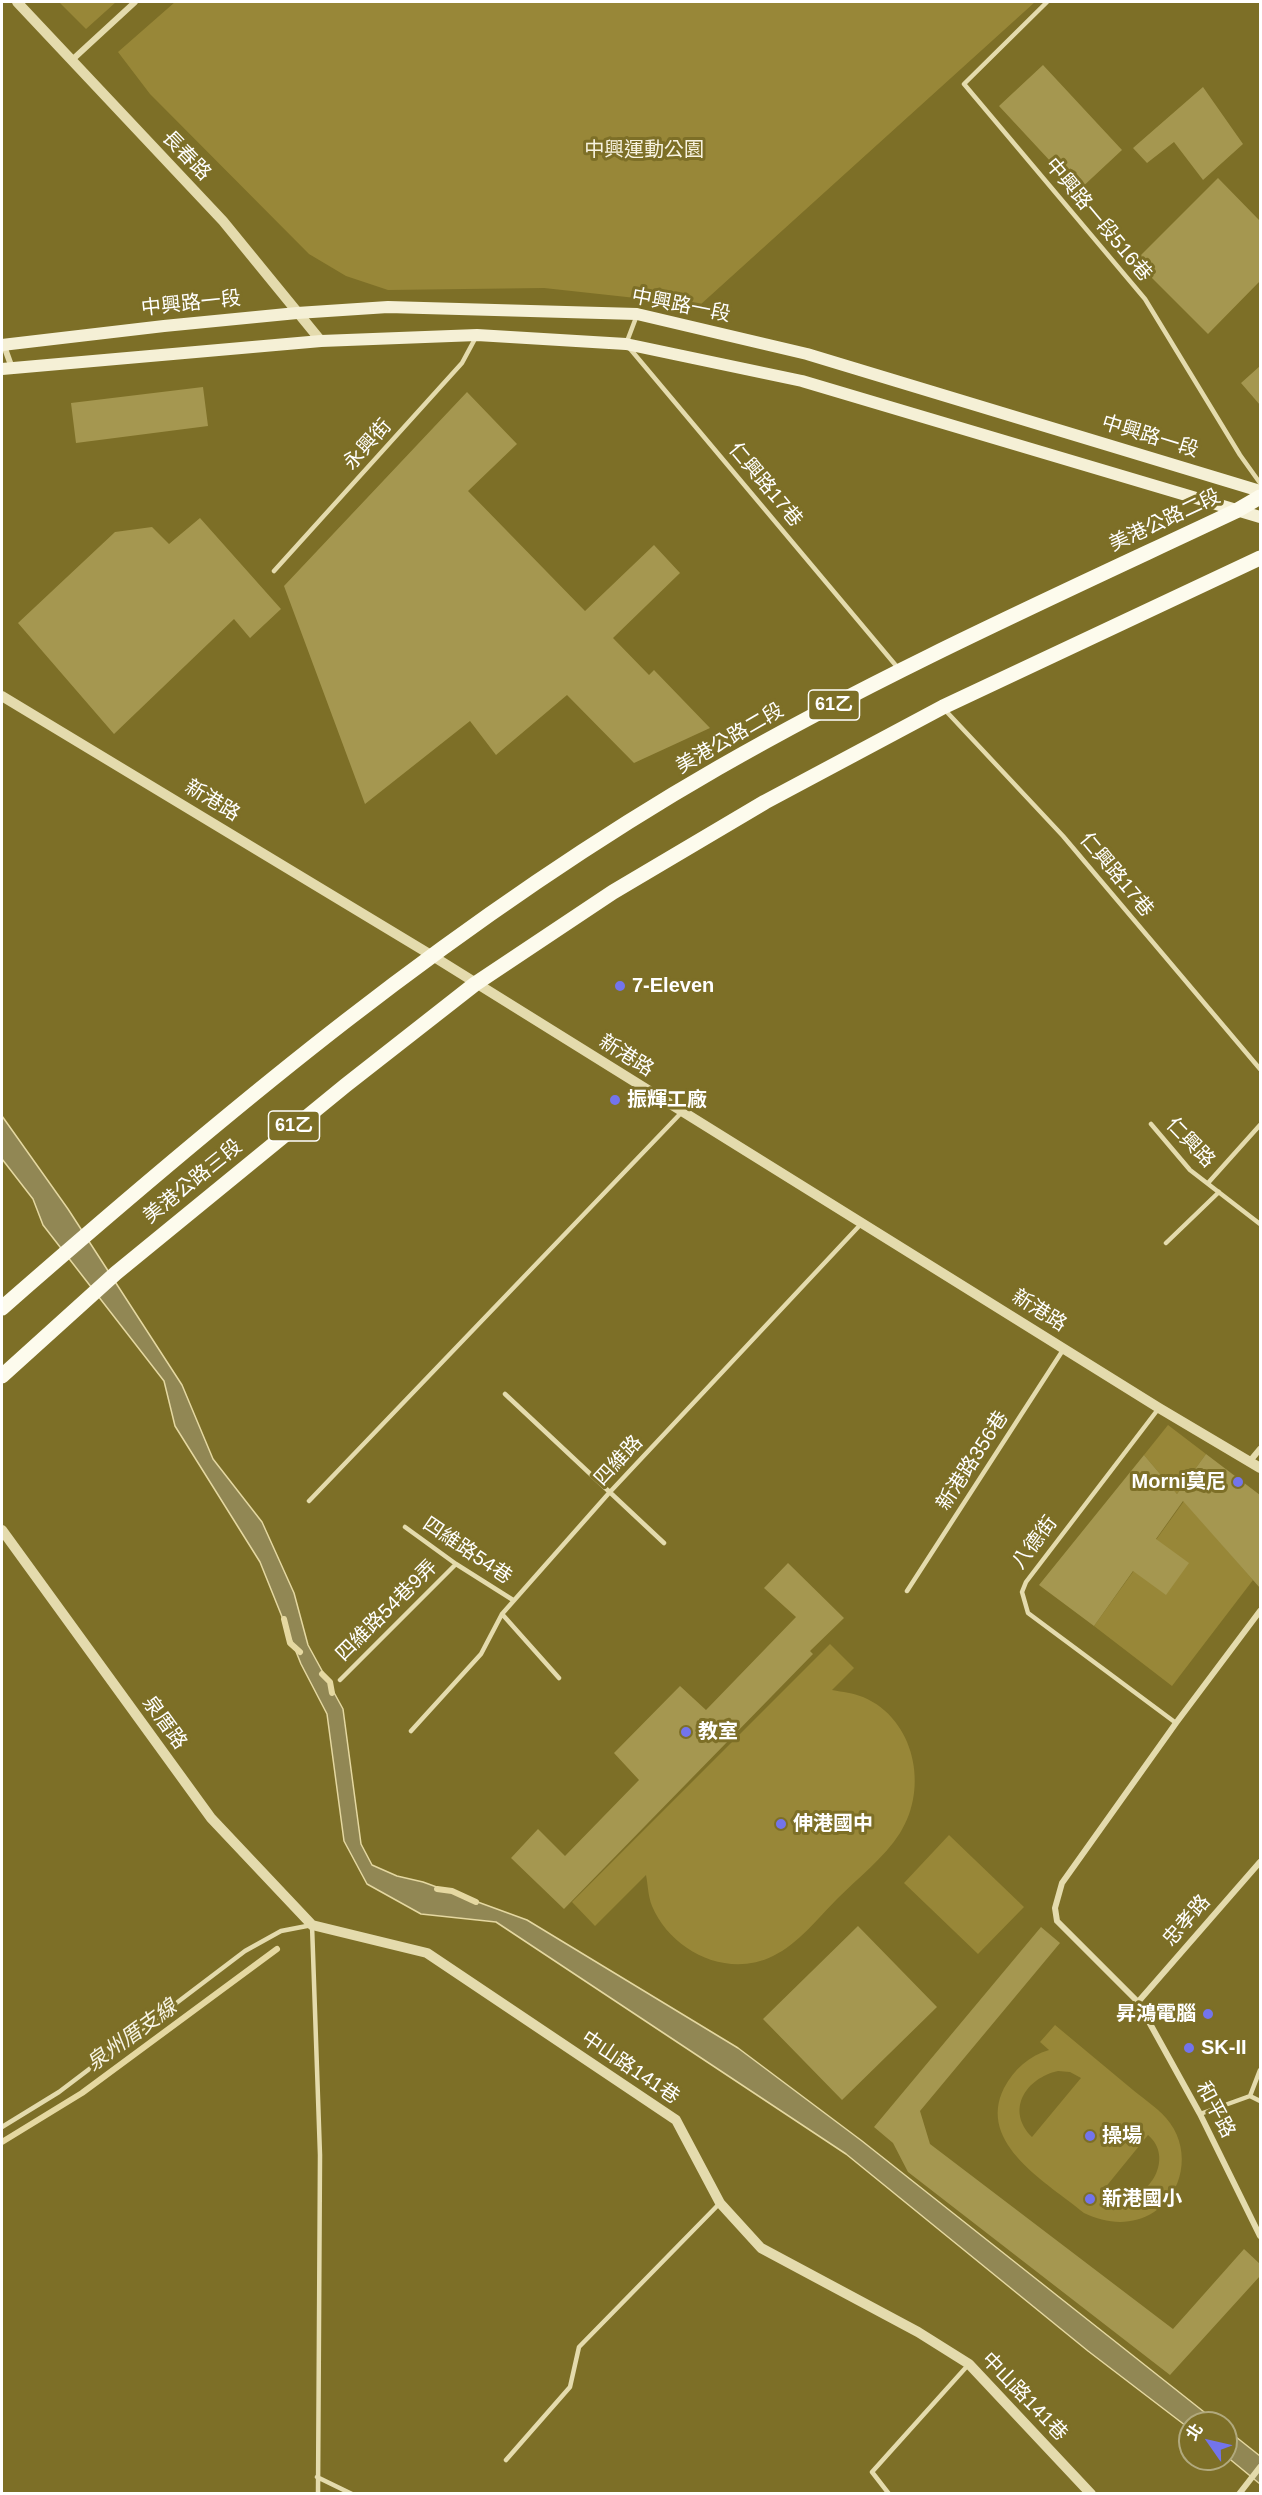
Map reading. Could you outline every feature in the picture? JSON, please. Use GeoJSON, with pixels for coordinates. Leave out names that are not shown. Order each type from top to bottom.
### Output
{"type":"FeatureCollection","features":[{"type":"Feature","properties":{"kind":"main road","name":"中興路一段"},"geometry":{"type":"LineString","coordinates":[[2,343],[297,312],[388,307],[637,314],[807,354],[1260,490]]}},
{"type":"Feature","properties":{"kind":"main road"},"geometry":{"type":"LineString","coordinates":[[7,369],[321,341],[477,336],[626,344],[802,381],[1260,518]]}},
{"type":"Feature","properties":{"kind":"main road","name":"美港公路二段"},"geometry":{"type":"LineString","coordinates":[[431,955],[563,864],[717,769],[900,670],[1236,511],[1260,497]]}},
{"type":"Feature","properties":{"kind":"main road","name":"61乙"},"geometry":{"type":"LineString","coordinates":[[475,984],[613,892],[765,802],[943,707],[1260,558]]}},
{"type":"Feature","properties":{"kind":"main road","name":"美港公路三段"},"geometry":{"type":"LineString","coordinates":[[2,1308],[183,1150],[295,1058],[431,955]]}},
{"type":"Feature","properties":{"kind":"main road","name":"美港公路三段"},"geometry":{"type":"LineString","coordinates":[[2,1376],[116,1273],[346,1084],[475,984]]}},
{"type":"Feature","properties":{"kind":"street","name":"長春路"},"geometry":{"type":"LineString","coordinates":[[17,2],[223,221],[321,341]]}},
{"type":"Feature","properties":{"kind":"street"},"geometry":{"type":"LineString","coordinates":[[72,60],[135,2]]}},
{"type":"Feature","properties":{"kind":"street"},"geometry":{"type":"LineString","coordinates":[[2,343],[7,369]]}},
{"type":"Feature","properties":{"kind":"street","name":"新港路"},"geometry":{"type":"LineString","coordinates":[[2,696],[431,955],[1159,1408],[1260,1468]]}},
{"type":"Feature","properties":{"kind":"street"},"geometry":{"type":"LineString","coordinates":[[1250,1461],[1260,1449]]}},
{"type":"Feature","properties":{"kind":"street","name":"泉厝路"},"geometry":{"type":"LineString","coordinates":[[2,1530],[211,1818],[312,1925]]}},
{"type":"Feature","properties":{"kind":"street"},"geometry":{"type":"LineString","coordinates":[[1176,1723],[1260,1611]]}},
{"type":"Feature","properties":{"kind":"street","name":"和平路"},"geometry":{"type":"LineString","coordinates":[[1176,1723],[1062,1882],[1055,1908],[1057,1921],[1137,2002],[1200,2114],[1260,2236]]}},
{"type":"Feature","properties":{"kind":"street","name":"忠孝路"},"geometry":{"type":"LineString","coordinates":[[1137,2002],[1260,1862]]}},
{"type":"Feature","properties":{"kind":"street","name":"中山路141巷"},"geometry":{"type":"LineString","coordinates":[[312,1925],[427,1953],[676,2120],[720,2203],[761,2248],[918,2332],[969,2364],[1091,2493]]}},
{"type":"Feature","properties":{"kind":"street"},"geometry":{"type":"LineString","coordinates":[[1239,2493],[1260,2467]]}},
{"type":"Feature","properties":{"kind":"lane","name":"中興路一段516巷"},"geometry":{"type":"LineString","coordinates":[[1047,2],[964,84],[1145,299],[1240,455],[1260,483]]}},
{"type":"Feature","properties":{"kind":"lane"},"geometry":{"type":"LineString","coordinates":[[626,344],[637,314]]}},
{"type":"Feature","properties":{"kind":"lane","name":"永興街"},"geometry":{"type":"LineString","coordinates":[[274,571],[462,363],[477,336]]}},
{"type":"Feature","properties":{"kind":"lane","name":"仁興路17巷"},"geometry":{"type":"LineString","coordinates":[[626,344],[900,670]]}},
{"type":"Feature","properties":{"kind":"lane","name":"仁興路17巷"},"geometry":{"type":"LineString","coordinates":[[943,707],[1063,836],[1260,1069]]}},
{"type":"Feature","properties":{"kind":"lane"},"geometry":{"type":"LineString","coordinates":[[309,1501],[682,1112]]}},
{"type":"Feature","properties":{"kind":"lane","name":"仁興路"},"geometry":{"type":"LineString","coordinates":[[1151,1124],[1190,1170],[1260,1224]]}},
{"type":"Feature","properties":{"kind":"lane","name":"仁興路"},"geometry":{"type":"LineString","coordinates":[[1208,1183],[1260,1125]]}},
{"type":"Feature","properties":{"kind":"lane"},"geometry":{"type":"LineString","coordinates":[[1166,1243],[1219,1192]]}},
{"type":"Feature","properties":{"kind":"lane","name":"四維路"},"geometry":{"type":"LineString","coordinates":[[411,1731],[481,1654],[502,1614],[513,1600],[609,1493],[863,1222]]}},
{"type":"Feature","properties":{"kind":"lane","name":"新港路356巷"},"geometry":{"type":"LineString","coordinates":[[907,1591],[1064,1348]]}},
{"type":"Feature","properties":{"kind":"lane"},"geometry":{"type":"LineString","coordinates":[[505,1394],[664,1543]]}},
{"type":"Feature","properties":{"kind":"lane","name":"八德街"},"geometry":{"type":"LineString","coordinates":[[1159,1408],[1033,1572],[1022,1592],[1028,1613],[1176,1723]]}},
{"type":"Feature","properties":{"kind":"lane","name":"四維路54巷"},"geometry":{"type":"LineString","coordinates":[[405,1527],[456,1564],[513,1600]]}},
{"type":"Feature","properties":{"kind":"lane","name":"四維路54巷9弄"},"geometry":{"type":"LineString","coordinates":[[340,1680],[456,1564]]}},
{"type":"Feature","properties":{"kind":"lane"},"geometry":{"type":"LineString","coordinates":[[502,1614],[559,1677]]}},
{"type":"Feature","properties":{"kind":"lane"},"geometry":{"type":"LineString","coordinates":[[2,2127],[59,2092],[245,1951],[281,1931],[312,1925],[320,2155],[318,2493]]}},
{"type":"Feature","properties":{"kind":"lane"},"geometry":{"type":"LineString","coordinates":[[1250,2096],[1260,2070]]}},
{"type":"Feature","properties":{"kind":"lane"},"geometry":{"type":"LineString","coordinates":[[1200,2114],[1250,2096],[1260,2101]]}},
{"type":"Feature","properties":{"kind":"lane"},"geometry":{"type":"LineString","coordinates":[[506,2460],[570,2387],[579,2347],[720,2203]]}},
{"type":"Feature","properties":{"kind":"lane"},"geometry":{"type":"LineString","coordinates":[[890,2493],[872,2472],[969,2364]]}},
{"type":"Feature","properties":{"kind":"lane"},"geometry":{"type":"LineString","coordinates":[[317,2477],[352,2493]]}},
{"type":"Feature","properties":{"kind":"green space"},"geometry":{"type":"Polygon","coordinates":[[[59,2],[116,2],[86,29],[59,2]]]}},
{"type":"Feature","properties":{"kind":"green space","name":"中興運動公園"},"geometry":{"type":"Polygon","coordinates":[[[175,2],[1035,2],[700,305],[544,288],[388,290],[346,276],[309,254],[150,94],[118,52],[175,2]]]}},
{"type":"Feature","properties":{"kind":"green space"},"geometry":{"type":"Polygon","coordinates":[[[1168,1425],[1206,1454],[1177,1494],[1144,1455],[1168,1425]]]}},
{"type":"Feature","properties":{"kind":"green space"},"geometry":{"type":"Polygon","coordinates":[[[1184,1501],[1253,1580],[1172,1686],[1094,1626],[1184,1501]]]}},
{"type":"Feature","properties":{"kind":"green space"},"geometry":{"type":"Polygon","coordinates":[[[830,1644],[854,1668],[832,1690],[863,1697],[881,1707],[895,1721],[912,1756],[915,1776],[914,1796],[909,1815],[900,1833],[886,1851],[799,1938],[773,1956],[755,1962],[737,1964],[720,1962],[687,1948],[672,1936],[652,1906],[646,1875],[595,1926],[572,1902],[830,1644]]]}},
{"type":"Feature","properties":{"kind":"green space"},"geometry":{"type":"Polygon","coordinates":[[[949,1835],[1024,1907],[978,1954],[904,1883],[949,1835]]]}},
{"type":"Feature","properties":{"kind":"green space"},"geometry":{"type":"Polygon","coordinates":[[[1055,2025],[1158,2109],[1170,2123],[1177,2134],[1180,2146],[1181,2171],[1172,2194],[1154,2212],[1137,2220],[1119,2222],[1084,2213],[1035,2175],[1008,2144],[1000,2127],[998,2108],[1004,2088],[1023,2064],[1049,2050],[1040,2042],[1055,2025]],[[1058,2071],[1037,2080],[1023,2096],[1020,2116],[1024,2127],[1032,2137],[1081,2078],[1070,2072],[1058,2071]],[[1148,2135],[1100,2194],[1114,2199],[1128,2198],[1140,2193],[1150,2183],[1157,2172],[1159,2159],[1157,2146],[1148,2135]]]}},
{"type":"Feature","properties":{"kind":"shaded area"},"geometry":{"type":"Polygon","coordinates":[[[2,1116],[68,1209],[182,1385],[213,1459],[262,1522],[294,1593],[308,1645],[343,1709],[361,1844],[372,1865],[397,1876],[423,1882],[527,1920],[738,2048],[862,2141],[1203,2411],[1178,2411],[1178,2420],[1088,2351],[846,2154],[496,1922],[421,1914],[367,1884],[344,1841],[327,1714],[301,1664],[260,1562],[175,1426],[164,1381],[43,1225],[33,1199],[2,1159],[2,1116]]]}},
{"type":"Feature","properties":{"kind":"shaded area"},"geometry":{"type":"Polygon","coordinates":[[[1238,2439],[1260,2456],[1260,2484],[1238,2466],[1238,2439]]]}},
{"type":"Feature","properties":{"kind":"building"},"geometry":{"type":"Polygon","coordinates":[[[1043,65],[1122,150],[1078,191],[999,106],[1043,65]]]}},
{"type":"Feature","properties":{"kind":"building"},"geometry":{"type":"Polygon","coordinates":[[[1203,87],[1243,144],[1203,180],[1174,142],[1147,163],[1133,148],[1203,87]]]}},
{"type":"Feature","properties":{"kind":"building"},"geometry":{"type":"Polygon","coordinates":[[[1218,178],[1260,221],[1260,281],[1208,334],[1135,261],[1218,178]]]}},
{"type":"Feature","properties":{"kind":"building"},"geometry":{"type":"Polygon","coordinates":[[[1260,366],[1260,405],[1241,383],[1260,366]]]}},
{"type":"Feature","properties":{"kind":"building"},"geometry":{"type":"Polygon","coordinates":[[[203,387],[208,426],[76,443],[71,403],[203,387]]]}},
{"type":"Feature","properties":{"kind":"building"},"geometry":{"type":"Polygon","coordinates":[[[467,392],[517,444],[468,491],[585,611],[654,545],[680,573],[613,638],[649,675],[654,670],[710,728],[634,763],[567,695],[496,755],[470,721],[365,804],[284,586],[467,392]]]}},
{"type":"Feature","properties":{"kind":"building"},"geometry":{"type":"Polygon","coordinates":[[[200,518],[281,609],[250,638],[234,619],[114,734],[18,623],[115,532],[152,527],[169,544],[200,518]]]}},
{"type":"Feature","properties":{"kind":"building"},"geometry":{"type":"Polygon","coordinates":[[[1206,1454],[1260,1495],[1260,1588],[1183,1501],[1156,1539],[1189,1563],[1166,1595],[1133,1571],[1094,1626],[1039,1585],[1144,1455],[1177,1494],[1206,1454]]]}},
{"type":"Feature","properties":{"kind":"building","name":"教室"},"geometry":{"type":"Polygon","coordinates":[[[788,1563],[844,1618],[810,1651],[813,1654],[564,1909],[511,1858],[538,1829],[565,1856],[639,1780],[614,1753],[680,1686],[706,1710],[796,1617],[764,1588],[788,1563]]]}},
{"type":"Feature","properties":{"kind":"building"},"geometry":{"type":"Polygon","coordinates":[[[858,1926],[937,2007],[842,2100],[763,2019],[858,1926]]]}},
{"type":"Feature","properties":{"kind":"building"},"geometry":{"type":"Polygon","coordinates":[[[1041,1927],[1060,1943],[920,2111],[930,2144],[1173,2329],[1244,2249],[1260,2264],[1260,2276],[1170,2375],[908,2172],[893,2143],[874,2127],[1041,1927]]]}},
{"type":"Feature","properties":{"kind":"waterway"},"geometry":{"type":"LineString","coordinates":[[284,1619],[290,1643],[300,1652]]}},
{"type":"Feature","properties":{"kind":"waterway"},"geometry":{"type":"LineString","coordinates":[[322,1674],[330,1682],[332,1693]]}},
{"type":"Feature","properties":{"kind":"waterway"},"geometry":{"type":"LineString","coordinates":[[437,1889],[452,1891],[476,1902]]}},
{"type":"Feature","properties":{"kind":"waterway","name":"泉州厝支線"},"geometry":{"type":"LineString","coordinates":[[2,2142],[82,2093],[277,1949]]}},
{"type":"Feature","properties":{"kind":"place","name":"7-Eleven"},"geometry":{"type":"Point","coordinates":[620,986]}},
{"type":"Feature","properties":{"kind":"place","name":"振輝工廠"},"geometry":{"type":"Point","coordinates":[615,1100]}},
{"type":"Feature","properties":{"kind":"place","name":"Morni莫尼"},"geometry":{"type":"Point","coordinates":[1238,1482]}},
{"type":"Feature","properties":{"kind":"place","name":"教室"},"geometry":{"type":"Point","coordinates":[686,1732]}},
{"type":"Feature","properties":{"kind":"place","name":"伸港國中"},"geometry":{"type":"Point","coordinates":[781,1824]}},
{"type":"Feature","properties":{"kind":"place","name":"昇鴻電腦"},"geometry":{"type":"Point","coordinates":[1208,2014]}},
{"type":"Feature","properties":{"kind":"place","name":"SK-II"},"geometry":{"type":"Point","coordinates":[1189,2048]}},
{"type":"Feature","properties":{"kind":"place","name":"操場"},"geometry":{"type":"Point","coordinates":[1090,2136]}},
{"type":"Feature","properties":{"kind":"place","name":"新港國小"},"geometry":{"type":"Point","coordinates":[1090,2199]}}]}
